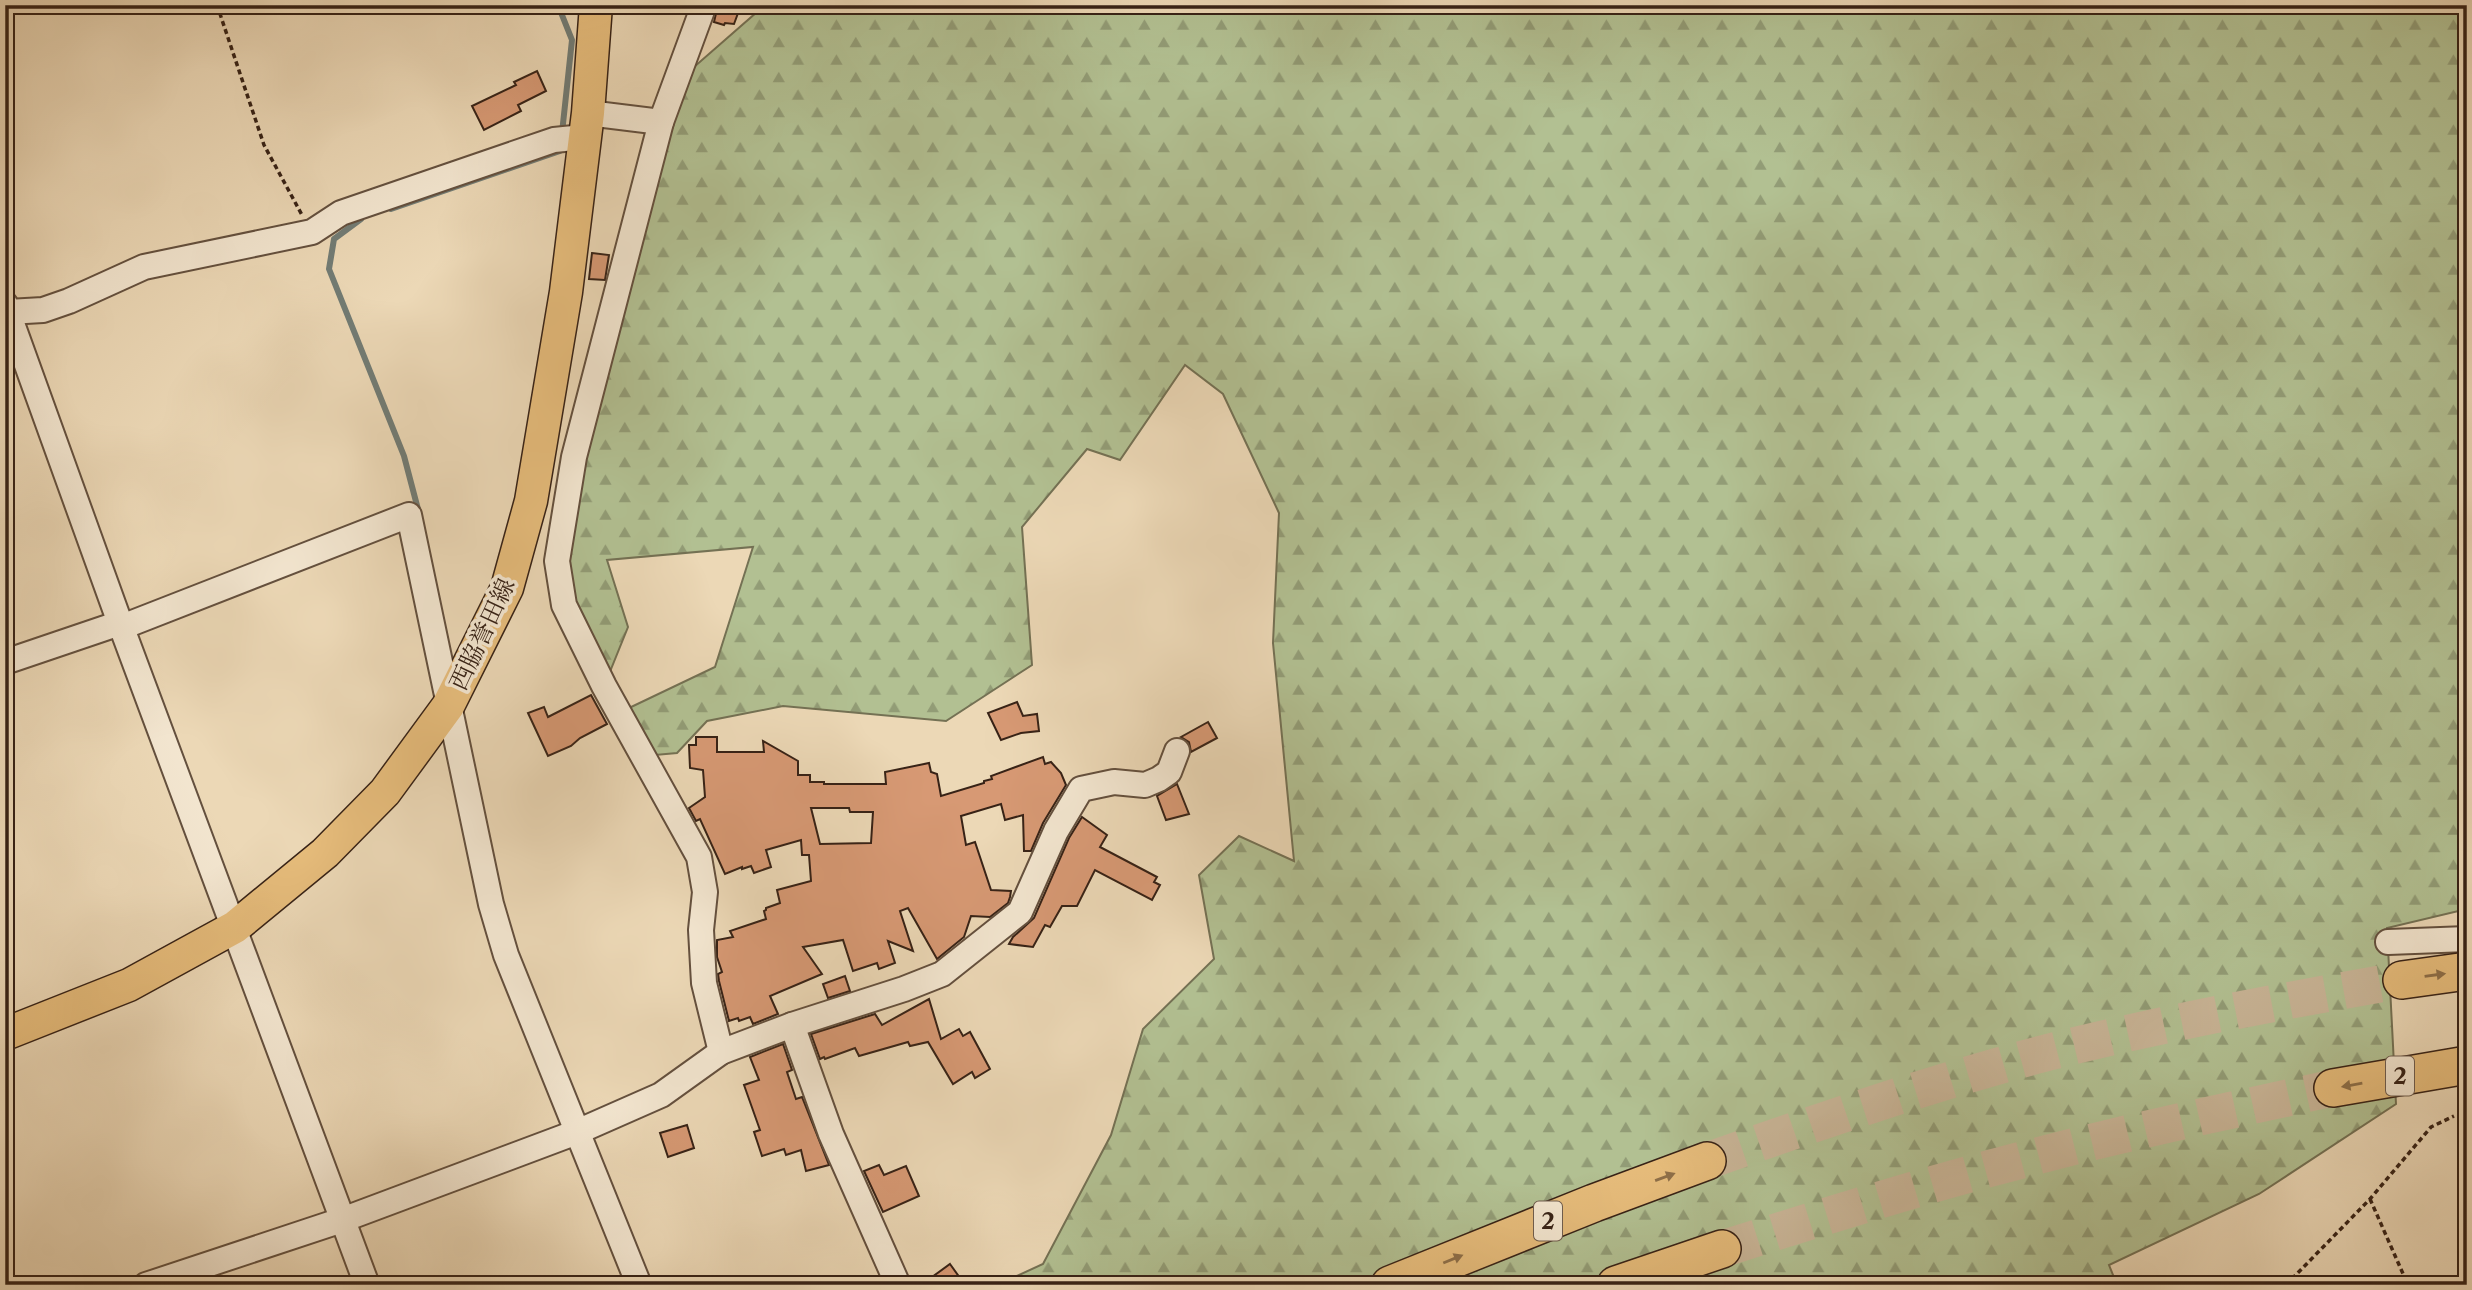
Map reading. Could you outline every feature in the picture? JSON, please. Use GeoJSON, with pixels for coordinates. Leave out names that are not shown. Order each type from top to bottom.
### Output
{"type":"FeatureCollection","features":[{"type":"Feature","properties":{"kind":"highway"},"geometry":{"type":"LineString","coordinates":[[2402,980],[2467,971]]}},
{"type":"Feature","properties":{"kind":"highway","name":"2"},"geometry":{"type":"LineString","coordinates":[[2333,1088],[2467,1065]]}},
{"type":"Feature","properties":{"kind":"highway","name":"2"},"geometry":{"type":"LineString","coordinates":[[1390,1285],[1707,1161]]}},
{"type":"Feature","properties":{"kind":"highway"},"geometry":{"type":"LineString","coordinates":[[1616,1285],[1722,1249]]}},
{"type":"Feature","properties":{"kind":"main road","name":"西脇誉田線"},"geometry":{"type":"LineString","coordinates":[[5,1034],[130,985],[235,928],[325,853],[385,792],[447,706],[507,588],[531,501],[566,292],[586,125],[596,5]]}},
{"type":"Feature","properties":{"kind":"street"},"geometry":{"type":"LineString","coordinates":[[704,5],[661,122],[574,457],[557,561],[564,605],[604,686],[699,857],[705,892],[701,930],[704,983],[721,1052]]}},
{"type":"Feature","properties":{"kind":"street"},"geometry":{"type":"LineString","coordinates":[[367,1285],[120,623],[7,308],[43,310],[144,267],[312,232],[341,213],[554,140],[586,125],[661,122]]}},
{"type":"Feature","properties":{"kind":"street"},"geometry":{"type":"LineString","coordinates":[[120,623],[122,627],[409,515],[447,706],[491,904],[506,956],[639,1285]]}},
{"type":"Feature","properties":{"kind":"street"},"geometry":{"type":"LineString","coordinates":[[5,662],[120,623]]}},
{"type":"Feature","properties":{"kind":"street"},"geometry":{"type":"LineString","coordinates":[[146,1285],[342,1220],[577,1132],[661,1095],[721,1052],[942,974],[1020,912],[1056,831],[1081,789],[1114,782],[1145,785],[1169,772],[1177,751]]}},
{"type":"Feature","properties":{"kind":"street"},"geometry":{"type":"LineString","coordinates":[[2388,943],[2467,939]]}},
{"type":"Feature","properties":{"kind":"street"},"geometry":{"type":"LineString","coordinates":[[792,1025],[831,1133],[898,1285]]}},
{"type":"Feature","properties":{"kind":"path"},"geometry":{"type":"LineString","coordinates":[[217,5],[264,145],[312,232]]}},
{"type":"Feature","properties":{"kind":"path"},"geometry":{"type":"LineString","coordinates":[[2286,1285],[2370,1199],[2431,1128],[2454,1116]]}},
{"type":"Feature","properties":{"kind":"path"},"geometry":{"type":"LineString","coordinates":[[2370,1199],[2408,1285]]}},
{"type":"Feature","properties":{"kind":"green space"},"geometry":{"type":"Polygon","coordinates":[[[765,5],[2467,5],[2467,909],[2387,928],[2396,1104],[2259,1194],[2109,1265],[2117,1285],[997,1285],[1043,1264],[1111,1135],[1143,1029],[1214,959],[1199,875],[1239,836],[1294,861],[1273,643],[1279,513],[1223,394],[1185,365],[1120,460],[1087,449],[1022,527],[1032,665],[946,721],[783,706],[707,721],[677,753],[655,755],[629,708],[715,667],[753,547],[607,560],[628,627],[609,674],[563,582],[588,434],[649,189],[694,67],[765,5]]]}},
{"type":"Feature","properties":{"kind":"building"},"geometry":{"type":"Polygon","coordinates":[[[718,5],[741,5],[734,24],[714,22],[718,5]]]}},
{"type":"Feature","properties":{"kind":"building"},"geometry":{"type":"Polygon","coordinates":[[[537,71],[546,91],[518,105],[521,111],[484,130],[472,106],[516,85],[514,82],[537,71]]]}},
{"type":"Feature","properties":{"kind":"building"},"geometry":{"type":"Polygon","coordinates":[[[592,253],[609,255],[605,280],[589,279],[592,253]]]}},
{"type":"Feature","properties":{"kind":"building"},"geometry":{"type":"Polygon","coordinates":[[[591,695],[607,724],[580,738],[571,746],[548,756],[528,713],[544,707],[548,717],[591,695]]]}},
{"type":"Feature","properties":{"kind":"building"},"geometry":{"type":"Polygon","coordinates":[[[1017,702],[1023,716],[1037,714],[1039,731],[1021,733],[1001,740],[988,713],[1017,702]]]}},
{"type":"Feature","properties":{"kind":"building"},"geometry":{"type":"Polygon","coordinates":[[[1208,722],[1217,738],[1191,752],[1189,742],[1181,737],[1208,722]]]}},
{"type":"Feature","properties":{"kind":"building"},"geometry":{"type":"Polygon","coordinates":[[[696,737],[717,737],[717,752],[764,752],[763,741],[798,761],[798,775],[810,775],[810,782],[824,784],[886,784],[885,772],[929,763],[931,772],[937,774],[941,796],[984,783],[992,779],[991,776],[1043,757],[1045,764],[1051,762],[1061,773],[1066,785],[1043,823],[1031,851],[1024,851],[1023,815],[1005,820],[1001,804],[961,816],[966,845],[975,842],[991,890],[1011,891],[1010,897],[1008,903],[990,917],[971,916],[964,937],[937,959],[908,908],[900,911],[913,951],[888,941],[895,963],[879,969],[877,963],[853,971],[843,940],[803,947],[822,974],[770,996],[778,1014],[753,1024],[750,1017],[729,1021],[719,981],[718,974],[722,972],[717,957],[717,940],[733,937],[730,931],[766,919],[766,908],[780,903],[777,890],[811,881],[809,855],[802,855],[801,840],[766,850],[771,867],[754,873],[751,866],[742,867],[725,874],[700,819],[696,821],[689,808],[705,797],[703,770],[690,768],[689,745],[696,745],[696,737]],[[811,808],[820,844],[871,843],[873,812],[850,812],[849,808],[811,808]]]}},
{"type":"Feature","properties":{"kind":"building"},"geometry":{"type":"Polygon","coordinates":[[[1177,784],[1189,814],[1166,820],[1157,796],[1177,784]]]}},
{"type":"Feature","properties":{"kind":"building"},"geometry":{"type":"Polygon","coordinates":[[[1082,817],[1107,835],[1100,847],[1157,877],[1154,882],[1160,885],[1152,900],[1095,870],[1077,906],[1062,906],[1050,927],[1045,925],[1033,947],[1009,944],[1034,918],[1069,838],[1082,817]]]}},
{"type":"Feature","properties":{"kind":"building"},"geometry":{"type":"Polygon","coordinates":[[[845,976],[850,991],[828,998],[823,984],[845,976]]]}},
{"type":"Feature","properties":{"kind":"building"},"geometry":{"type":"Polygon","coordinates":[[[929,999],[941,1039],[959,1029],[963,1036],[970,1032],[990,1069],[975,1078],[972,1072],[953,1084],[928,1042],[910,1046],[908,1042],[859,1056],[855,1048],[820,1059],[811,1034],[875,1014],[882,1025],[929,999]]]}},
{"type":"Feature","properties":{"kind":"building"},"geometry":{"type":"Polygon","coordinates":[[[783,1044],[792,1070],[787,1072],[796,1099],[802,1097],[829,1165],[806,1171],[801,1150],[786,1155],[784,1149],[762,1156],[754,1132],[760,1130],[744,1085],[759,1080],[750,1057],[783,1044]]]}},
{"type":"Feature","properties":{"kind":"building"},"geometry":{"type":"Polygon","coordinates":[[[687,1125],[694,1148],[668,1157],[660,1133],[687,1125]]]}},
{"type":"Feature","properties":{"kind":"building"},"geometry":{"type":"Polygon","coordinates":[[[879,1165],[884,1175],[906,1166],[919,1196],[883,1212],[864,1171],[879,1165]]]}},
{"type":"Feature","properties":{"kind":"building"},"geometry":{"type":"Polygon","coordinates":[[[950,1264],[965,1285],[921,1285],[950,1264]]]}},
{"type":"Feature","properties":{"kind":"waterway"},"geometry":{"type":"LineString","coordinates":[[558,5],[572,40],[562,133]]}},
{"type":"Feature","properties":{"kind":"waterway"},"geometry":{"type":"LineString","coordinates":[[391,209],[560,151],[560,147]]}},
{"type":"Feature","properties":{"kind":"waterway"},"geometry":{"type":"LineString","coordinates":[[361,219],[334,239],[329,269],[404,456],[419,513]]}},
{"type":"Feature","properties":{"kind":"tunnel"},"geometry":{"type":"LineString","coordinates":[[1707,1161],[1951,1080],[2080,1044],[2264,1005],[2402,980]]}},
{"type":"Feature","properties":{"kind":"tunnel"},"geometry":{"type":"LineString","coordinates":[[1722,1249],[1906,1192],[2018,1161],[2333,1088]]}}]}
